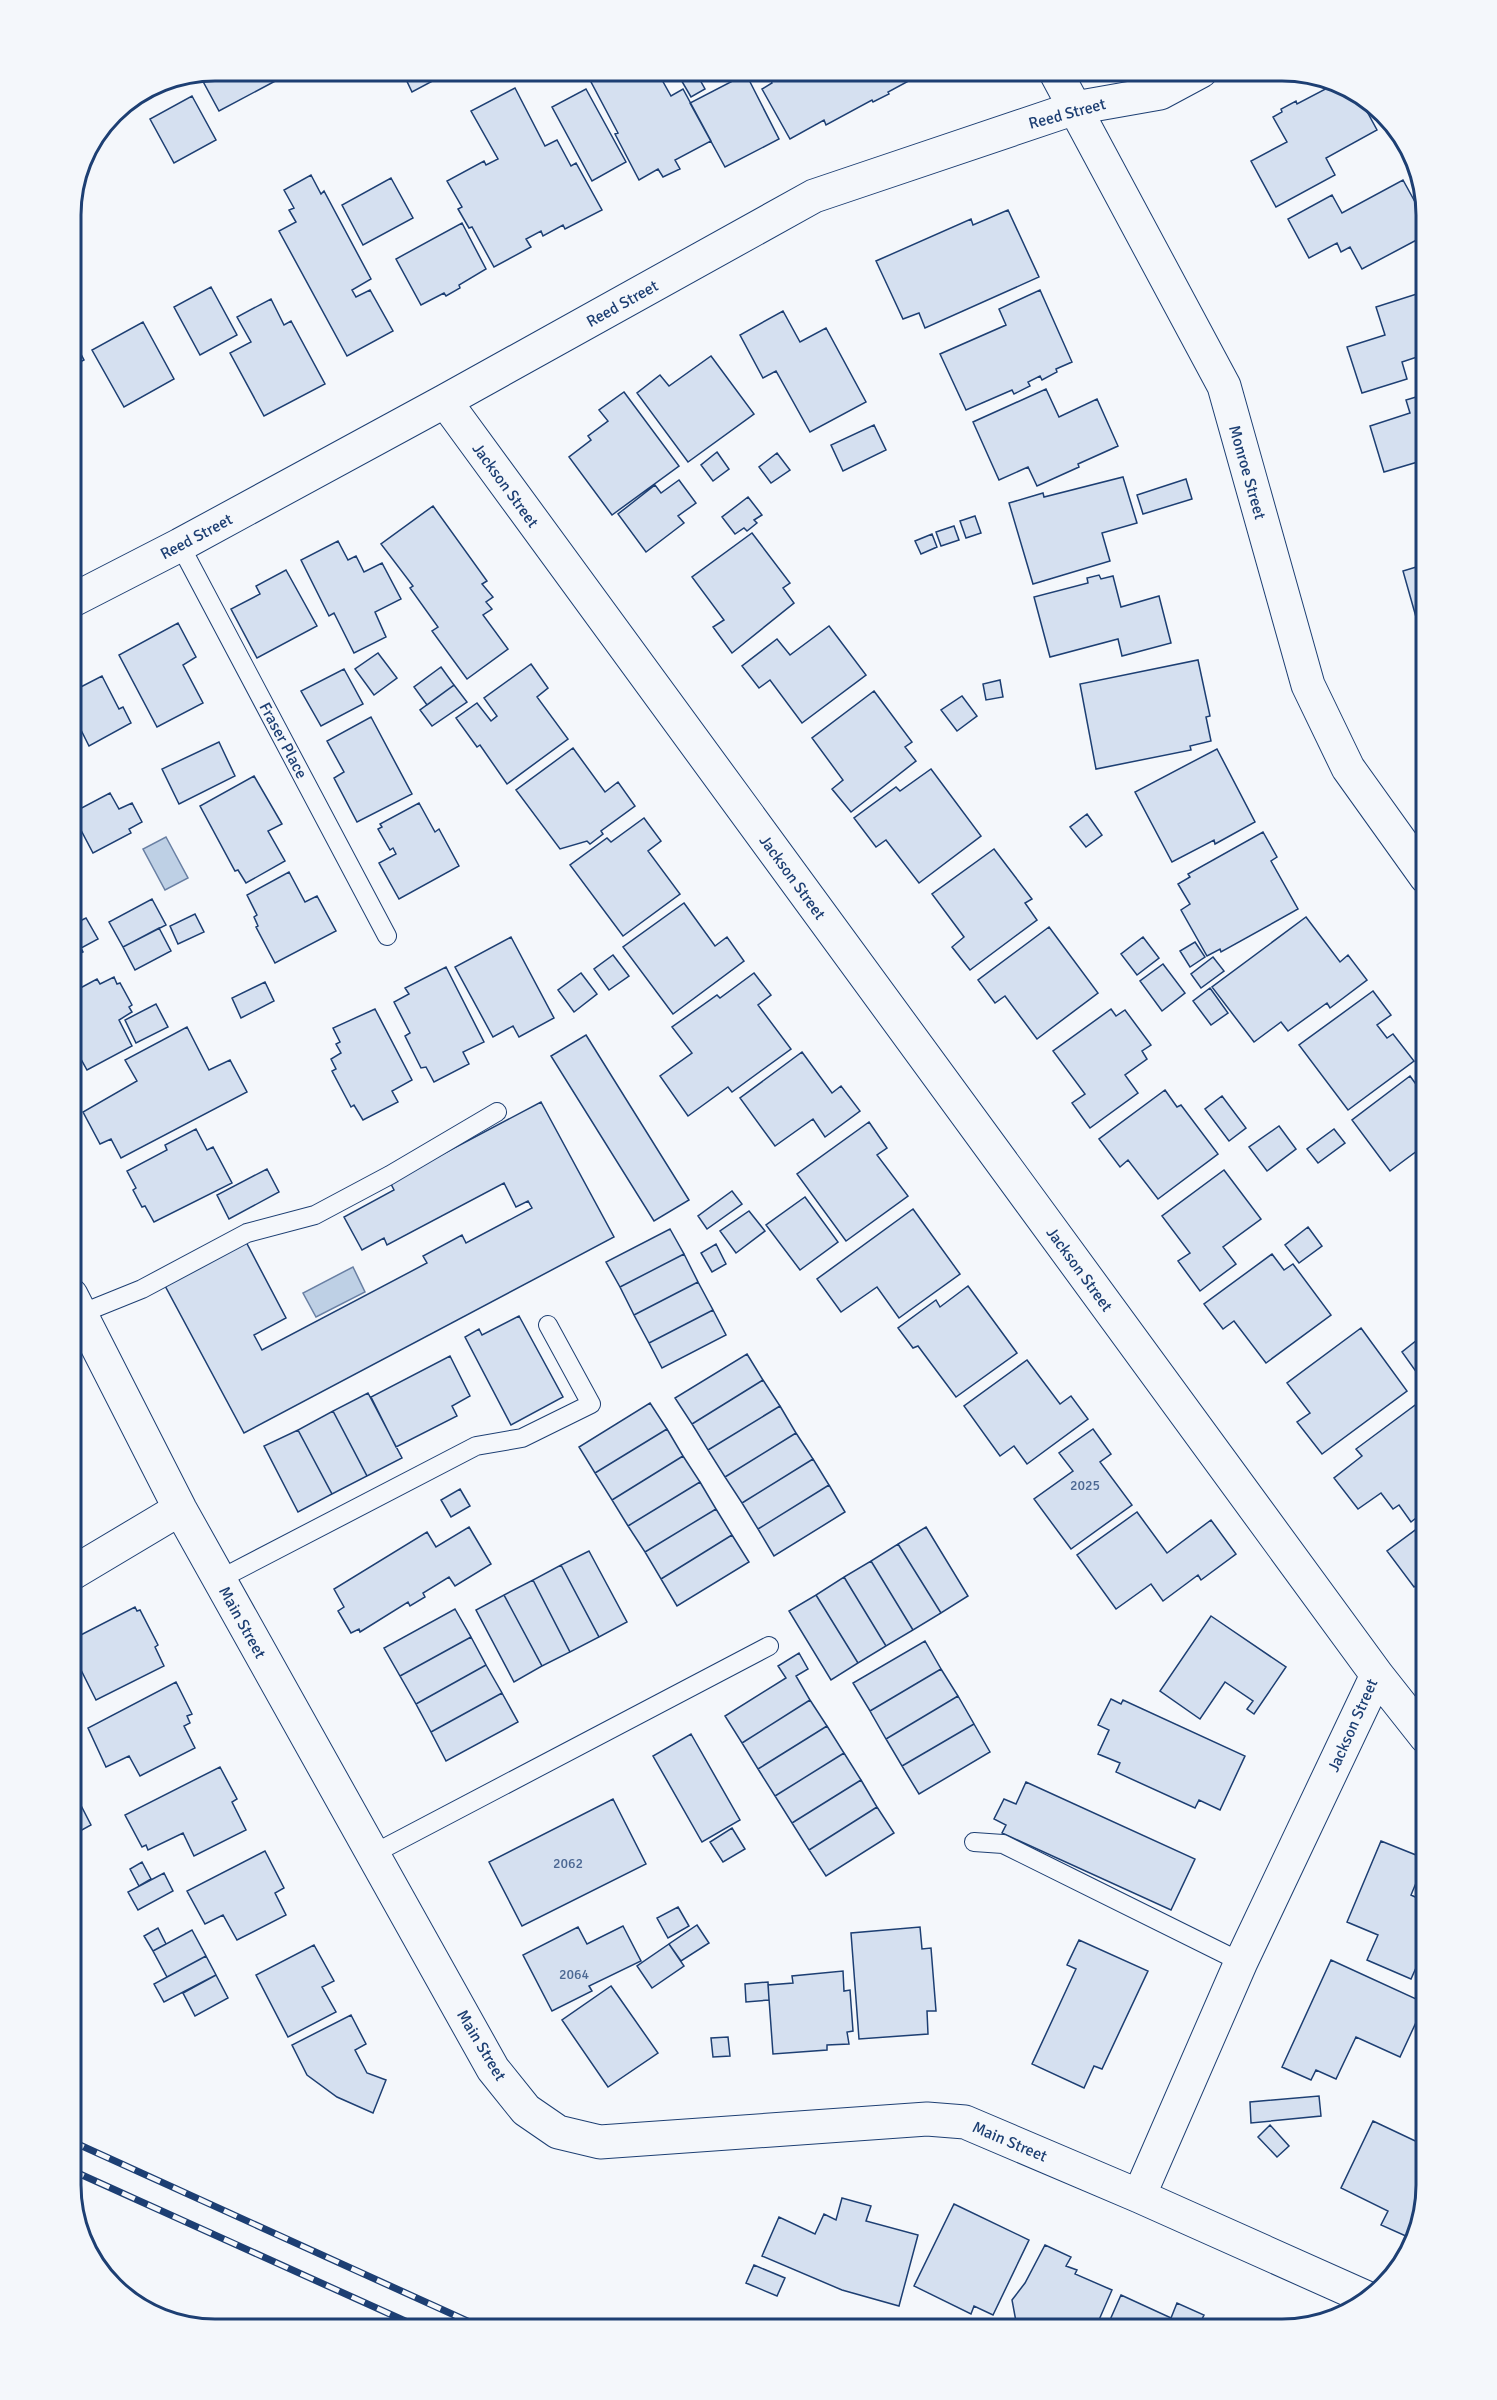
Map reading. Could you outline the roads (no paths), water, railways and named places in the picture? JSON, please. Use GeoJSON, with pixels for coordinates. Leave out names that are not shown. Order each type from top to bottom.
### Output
{"type":"FeatureCollection","features":[{"type":"Feature","properties":{"kind":"street","name":"Monroe Street"},"geometry":{"type":"LineString","coordinates":[[1060,81],[1224,386],[1308,684],[1347,768],[1416,863]]}},
{"type":"Feature","properties":{"kind":"street","name":"Reed Street"},"geometry":{"type":"LineString","coordinates":[[81,596],[180,545],[445,401],[814,196],[1075,108],[1160,93],[1182,81]]}},
{"type":"Feature","properties":{"kind":"street","name":"Jackson Street"},"geometry":{"type":"LineString","coordinates":[[445,401],[1377,1675],[1241,1962],[1139,2196]]}},
{"type":"Feature","properties":{"kind":"street","name":"Main Street"},"geometry":{"type":"LineString","coordinates":[[81,1316],[180,1509],[493,2069],[526,2110],[558,2132],[600,2142],[927,2119],[965,2122],[1139,2196],[1360,2295]]}},
{"type":"Feature","properties":{"kind":"street"},"geometry":{"type":"LineString","coordinates":[[81,1568],[180,1509]]}},
{"type":"Feature","properties":{"kind":"street"},"geometry":{"type":"LineString","coordinates":[[1377,1675],[1416,1724]]}},
{"type":"Feature","properties":{"kind":"lane","name":"Fraser Place"},"geometry":{"type":"LineString","coordinates":[[180,545],[387,936]]}},
{"type":"Feature","properties":{"kind":"lane"},"geometry":{"type":"LineString","coordinates":[[81,1303],[142,1288],[247,1233],[315,1215],[390,1175],[497,1112]]}},
{"type":"Feature","properties":{"kind":"lane"},"geometry":{"type":"LineString","coordinates":[[220,1579],[476,1446],[522,1438],[591,1404],[548,1325]]}},
{"type":"Feature","properties":{"kind":"lane"},"geometry":{"type":"LineString","coordinates":[[373,1854],[769,1646]]}},
{"type":"Feature","properties":{"kind":"lane"},"geometry":{"type":"LineString","coordinates":[[974,1842],[1004,1844],[1241,1962]]}},
{"type":"Feature","properties":{"kind":"water"},"geometry":{"type":"Polygon","coordinates":[[[166,837],[188,878],[165,890],[143,849],[166,837]]]}},
{"type":"Feature","properties":{"kind":"water"},"geometry":{"type":"Polygon","coordinates":[[[353,1267],[365,1292],[316,1317],[303,1293],[353,1267]]]}},
{"type":"Feature","properties":{"kind":"railway"},"geometry":{"type":"LineString","coordinates":[[81,2146],[463,2319]]}},
{"type":"Feature","properties":{"kind":"railway"},"geometry":{"type":"LineString","coordinates":[[81,2175],[401,2319]]}}]}
